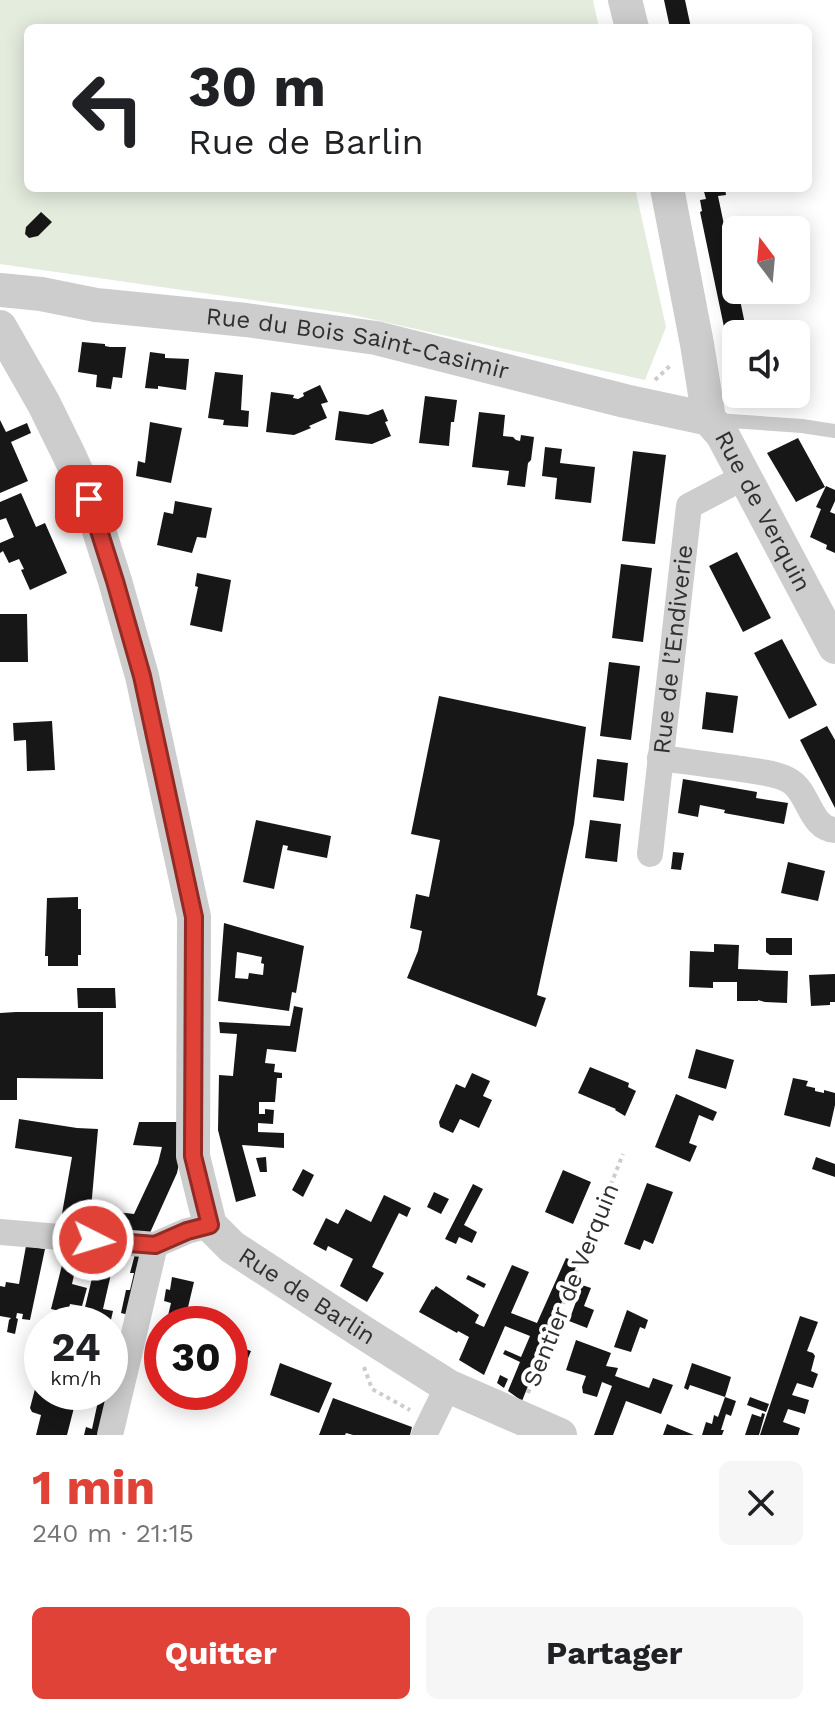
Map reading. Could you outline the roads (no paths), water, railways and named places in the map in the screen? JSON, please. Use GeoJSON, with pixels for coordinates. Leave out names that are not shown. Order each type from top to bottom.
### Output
{"type":"FeatureCollection","features":[{"type":"Feature","properties":{"kind":"street"},"geometry":{"type":"LineString","coordinates":[[625,0],[631,24]]}},
{"type":"Feature","properties":{"kind":"street"},"geometry":{"type":"LineString","coordinates":[[668,192],[709,419]]}},
{"type":"Feature","properties":{"kind":"street","name":"Rue du Bois Saint-Casimir"},"geometry":{"type":"LineString","coordinates":[[0,290],[96,305],[246,320],[376,338],[709,419]]}},
{"type":"Feature","properties":{"kind":"street"},"geometry":{"type":"LineString","coordinates":[[0,327],[44,404],[89,499],[142,676],[194,917],[193,1156],[210,1225],[155,1245],[0,1232]]}},
{"type":"Feature","properties":{"kind":"street","name":"Rue de Verquin"},"geometry":{"type":"LineString","coordinates":[[709,419],[722,434],[835,647]]}},
{"type":"Feature","properties":{"kind":"street","name":"Rue de l’Endiverie"},"geometry":{"type":"LineString","coordinates":[[650,854],[689,506],[744,477]]}},
{"type":"Feature","properties":{"kind":"street"},"geometry":{"type":"LineString","coordinates":[[660,758],[766,773],[790,781],[802,793],[815,818],[829,830],[835,830]]}},
{"type":"Feature","properties":{"kind":"street","name":"Rue de Barlin"},"geometry":{"type":"LineString","coordinates":[[210,1225],[232,1247],[448,1386],[560,1435]]}},
{"type":"Feature","properties":{"kind":"street"},"geometry":{"type":"LineString","coordinates":[[110,1435],[155,1245]]}},
{"type":"Feature","properties":{"kind":"street"},"geometry":{"type":"LineString","coordinates":[[428,1428],[448,1386]]}},
{"type":"Feature","properties":{"kind":"lane"},"geometry":{"type":"LineString","coordinates":[[709,419],[835,431]]}}]}
